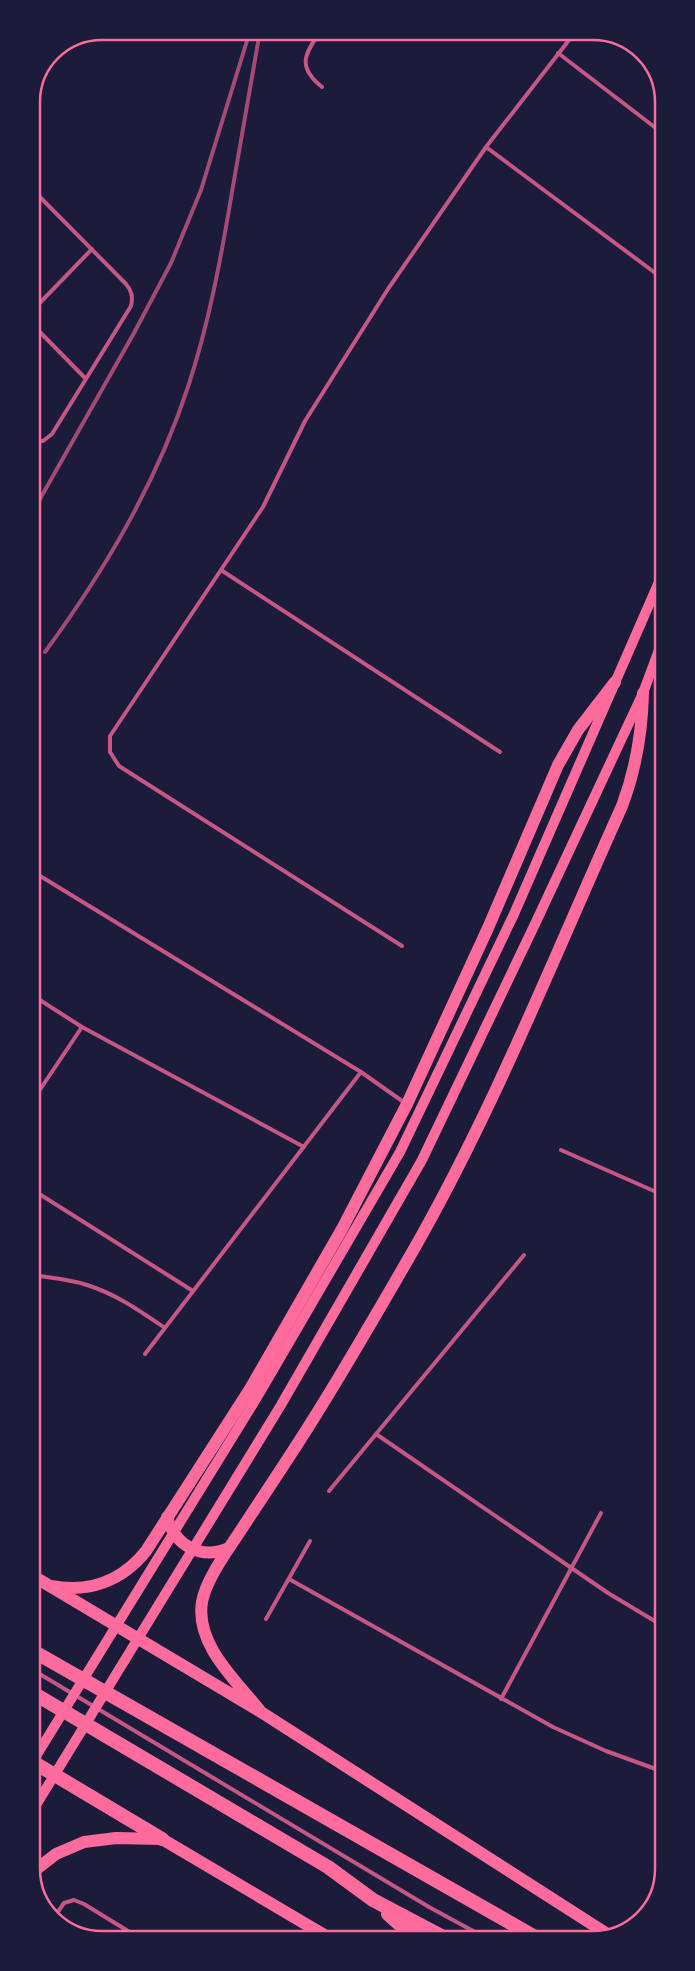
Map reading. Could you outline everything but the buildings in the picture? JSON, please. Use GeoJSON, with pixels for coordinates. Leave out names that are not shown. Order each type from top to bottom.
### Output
{"type":"FeatureCollection","features":[{"type":"Feature","properties":{"kind":"highway"},"geometry":{"type":"LineString","coordinates":[[52,1586],[83,1588],[102,1584],[114,1579],[139,1559],[250,1390],[342,1229],[407,1104],[488,928],[558,765],[582,725],[615,682]]}},
{"type":"Feature","properties":{"kind":"highway"},"geometry":{"type":"LineString","coordinates":[[261,1712],[214,1653],[204,1635],[201,1616],[206,1587],[229,1548],[313,1421],[411,1254],[478,1129],[622,806],[638,752],[643,693]]}},
{"type":"Feature","properties":{"kind":"highway"},"geometry":{"type":"LineString","coordinates":[[167,1518],[174,1534],[186,1547],[203,1553],[212,1553],[229,1548]]}},
{"type":"Feature","properties":{"kind":"highway"},"geometry":{"type":"LineString","coordinates":[[40,1580],[261,1712],[601,1930]]}},
{"type":"Feature","properties":{"kind":"highway"},"geometry":{"type":"LineString","coordinates":[[40,1655],[525,1931]]}},
{"type":"Feature","properties":{"kind":"highway"},"geometry":{"type":"LineString","coordinates":[[40,1697],[328,1867],[373,1900],[407,1931]]}},
{"type":"Feature","properties":{"kind":"highway"},"geometry":{"type":"LineString","coordinates":[[40,1766],[317,1931]]}},
{"type":"Feature","properties":{"kind":"highway"},"geometry":{"type":"LineString","coordinates":[[40,1866],[56,1854],[84,1842],[116,1838],[162,1839]]}},
{"type":"Feature","properties":{"kind":"highway"},"geometry":{"type":"LineString","coordinates":[[373,1900],[432,1931]]}},
{"type":"Feature","properties":{"kind":"main road"},"geometry":{"type":"LineString","coordinates":[[40,1751],[259,1394],[400,1152],[514,914],[655,591]]}},
{"type":"Feature","properties":{"kind":"main road"},"geometry":{"type":"LineString","coordinates":[[40,1800],[281,1405],[422,1160],[531,933],[643,693],[655,661]]}},
{"type":"Feature","properties":{"kind":"lane"},"geometry":{"type":"LineString","coordinates":[[315,40],[308,51],[306,70],[310,78],[322,87]]}},
{"type":"Feature","properties":{"kind":"lane"},"geometry":{"type":"LineString","coordinates":[[402,946],[119,766],[113,760],[109,744],[114,728],[263,507],[305,421],[346,354],[420,241],[486,147],[569,40]]}},
{"type":"Feature","properties":{"kind":"lane"},"geometry":{"type":"LineString","coordinates":[[558,53],[655,127]]}},
{"type":"Feature","properties":{"kind":"lane"},"geometry":{"type":"LineString","coordinates":[[486,147],[655,273]]}},
{"type":"Feature","properties":{"kind":"lane"},"geometry":{"type":"LineString","coordinates":[[40,196],[130,288],[132,300],[131,306],[52,434],[43,441],[40,441]]}},
{"type":"Feature","properties":{"kind":"lane"},"geometry":{"type":"LineString","coordinates":[[40,303],[92,249]]}},
{"type":"Feature","properties":{"kind":"lane"},"geometry":{"type":"LineString","coordinates":[[40,332],[86,379]]}},
{"type":"Feature","properties":{"kind":"lane"},"geometry":{"type":"LineString","coordinates":[[221,570],[500,752]]}},
{"type":"Feature","properties":{"kind":"lane"},"geometry":{"type":"LineString","coordinates":[[40,876],[361,1072],[407,1104]]}},
{"type":"Feature","properties":{"kind":"lane"},"geometry":{"type":"LineString","coordinates":[[40,1000],[82,1027],[304,1147]]}},
{"type":"Feature","properties":{"kind":"lane"},"geometry":{"type":"LineString","coordinates":[[40,1090],[82,1027]]}},
{"type":"Feature","properties":{"kind":"lane"},"geometry":{"type":"LineString","coordinates":[[146,1354],[361,1072]]}},
{"type":"Feature","properties":{"kind":"lane"},"geometry":{"type":"LineString","coordinates":[[561,1150],[655,1191]]}},
{"type":"Feature","properties":{"kind":"lane"},"geometry":{"type":"LineString","coordinates":[[40,1194],[193,1291]]}},
{"type":"Feature","properties":{"kind":"lane"},"geometry":{"type":"LineString","coordinates":[[329,1491],[524,1255]]}},
{"type":"Feature","properties":{"kind":"lane"},"geometry":{"type":"LineString","coordinates":[[40,1277],[74,1281],[99,1289],[134,1307],[165,1328]]}},
{"type":"Feature","properties":{"kind":"lane"},"geometry":{"type":"LineString","coordinates":[[376,1434],[626,1606],[655,1622]]}},
{"type":"Feature","properties":{"kind":"lane"},"geometry":{"type":"LineString","coordinates":[[501,1699],[601,1513]]}},
{"type":"Feature","properties":{"kind":"lane"},"geometry":{"type":"LineString","coordinates":[[266,1619],[310,1541]]}},
{"type":"Feature","properties":{"kind":"lane"},"geometry":{"type":"LineString","coordinates":[[289,1579],[501,1699],[579,1740],[655,1767]]}},
{"type":"Feature","properties":{"kind":"lane"},"geometry":{"type":"LineString","coordinates":[[40,1674],[473,1931]]}},
{"type":"Feature","properties":{"kind":"lane"},"geometry":{"type":"LineString","coordinates":[[58,1912],[64,1903],[74,1900],[126,1931]]}},
{"type":"Feature","properties":{"kind":"railway"},"geometry":{"type":"LineString","coordinates":[[40,499],[134,333],[171,263],[201,190],[247,40]]}},
{"type":"Feature","properties":{"kind":"railway"},"geometry":{"type":"LineString","coordinates":[[45,652],[88,590],[145,492],[161,458],[188,387],[202,339],[219,266],[258,40]]}}]}
